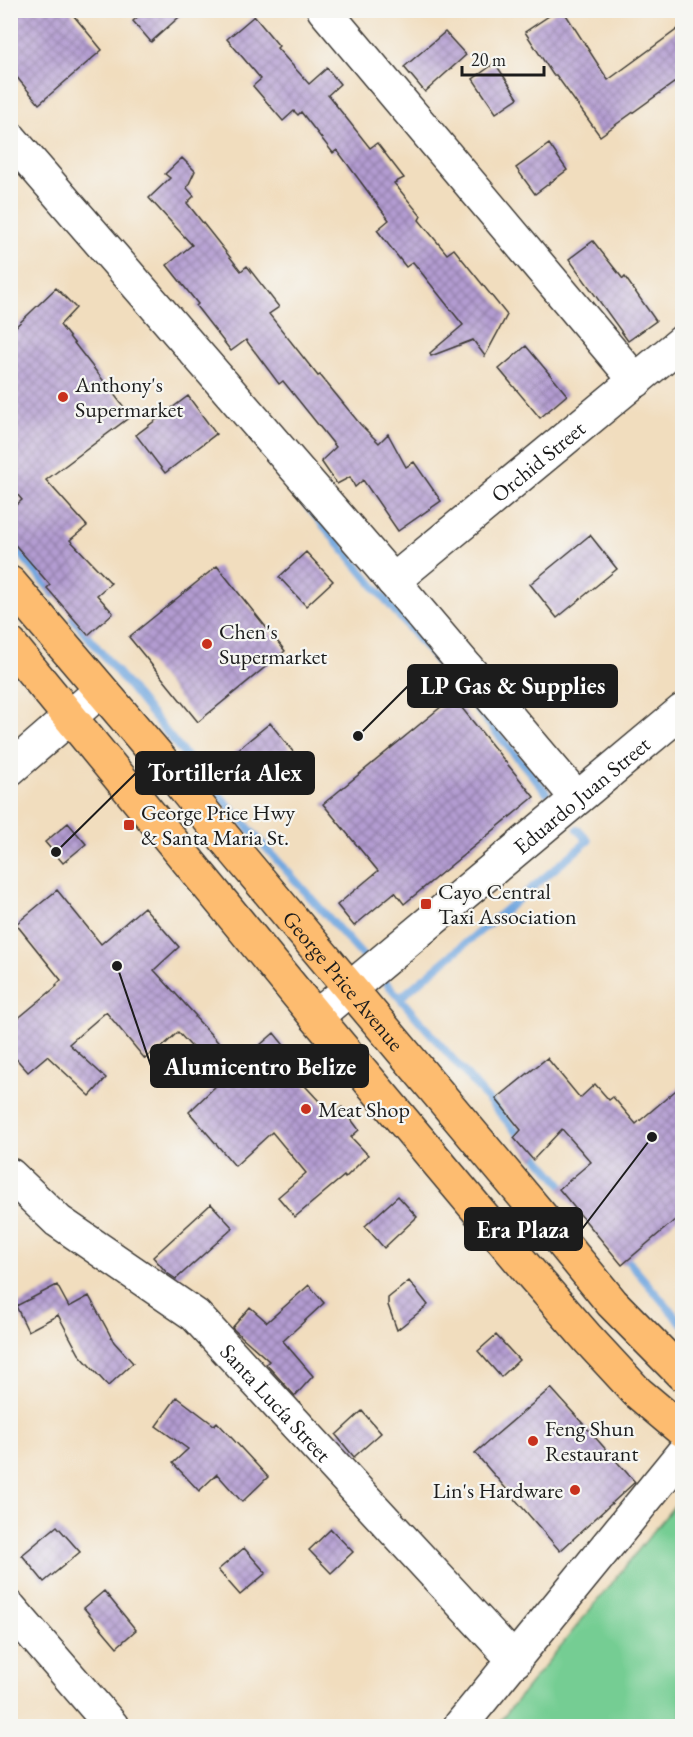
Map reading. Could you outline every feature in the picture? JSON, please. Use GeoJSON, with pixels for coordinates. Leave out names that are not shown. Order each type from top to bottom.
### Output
{"type":"FeatureCollection","features":[{"type":"Feature","properties":{"kind":"main road","name":"George Price Avenue"},"geometry":{"type":"LineString","coordinates":[[10,583],[156,754],[612,1304],[682,1374]]}},
{"type":"Feature","properties":{"kind":"main road","name":"George Price Avenue"},"geometry":{"type":"LineString","coordinates":[[10,644],[467,1199],[588,1340],[637,1392],[682,1430]]}},
{"type":"Feature","properties":{"kind":"street"},"geometry":{"type":"LineString","coordinates":[[324,10],[636,381]]}},
{"type":"Feature","properties":{"kind":"street"},"geometry":{"type":"LineString","coordinates":[[10,138],[578,798]]}},
{"type":"Feature","properties":{"kind":"street","name":"Orchid Street"},"geometry":{"type":"LineString","coordinates":[[393,581],[682,342]]}},
{"type":"Feature","properties":{"kind":"street"},"geometry":{"type":"LineString","coordinates":[[10,769],[100,691]]}},
{"type":"Feature","properties":{"kind":"street","name":"Eduardo Juan Street"},"geometry":{"type":"LineString","coordinates":[[316,1017],[682,711]]}},
{"type":"Feature","properties":{"kind":"street","name":"Santa Lucía Street"},"geometry":{"type":"LineString","coordinates":[[10,1175],[58,1221],[195,1315],[515,1661]]}},
{"type":"Feature","properties":{"kind":"street"},"geometry":{"type":"LineString","coordinates":[[460,1726],[682,1454]]}},
{"type":"Feature","properties":{"kind":"street"},"geometry":{"type":"LineString","coordinates":[[16,1625],[112,1726]]}},
{"type":"Feature","properties":{"kind":"green space"},"geometry":{"type":"Polygon","coordinates":[[[682,1496],[682,1726],[496,1726],[682,1496]]]}},
{"type":"Feature","properties":{"kind":"building"},"geometry":{"type":"Polygon","coordinates":[[[10,10],[69,10],[102,50],[39,104],[10,69],[10,10]]]}},
{"type":"Feature","properties":{"kind":"building"},"geometry":{"type":"Polygon","coordinates":[[[145,10],[187,10],[151,42],[133,21],[145,10]]]}},
{"type":"Feature","properties":{"kind":"building"},"geometry":{"type":"Polygon","coordinates":[[[558,10],[563,10],[608,80],[682,26],[682,77],[600,136],[556,75],[553,75],[525,32],[558,10]]]}},
{"type":"Feature","properties":{"kind":"building"},"geometry":{"type":"Polygon","coordinates":[[[254,16],[279,46],[277,48],[309,84],[327,68],[340,84],[328,95],[370,148],[377,143],[404,178],[394,183],[421,216],[419,220],[447,254],[454,249],[507,315],[485,356],[473,340],[431,356],[430,353],[463,325],[413,262],[406,267],[377,230],[389,220],[337,150],[333,153],[301,112],[298,115],[294,111],[283,121],[253,86],[261,79],[227,39],[254,16]]]}},
{"type":"Feature","properties":{"kind":"building"},"geometry":{"type":"Polygon","coordinates":[[[445,32],[466,55],[425,92],[404,67],[445,32]]]}},
{"type":"Feature","properties":{"kind":"building"},"geometry":{"type":"Polygon","coordinates":[[[495,63],[518,98],[496,113],[473,79],[495,63]]]}},
{"type":"Feature","properties":{"kind":"building"},"geometry":{"type":"Polygon","coordinates":[[[549,144],[567,170],[535,194],[516,168],[549,144]]]}},
{"type":"Feature","properties":{"kind":"building"},"geometry":{"type":"Polygon","coordinates":[[[182,158],[195,171],[187,188],[194,196],[187,203],[241,271],[247,266],[279,307],[269,314],[360,424],[379,443],[388,434],[406,467],[414,462],[441,501],[398,531],[363,480],[355,487],[350,477],[337,484],[321,461],[336,447],[283,381],[279,384],[246,340],[231,351],[167,265],[192,245],[149,198],[170,178],[165,174],[182,158]]]}},
{"type":"Feature","properties":{"kind":"building"},"geometry":{"type":"Polygon","coordinates":[[[593,241],[623,279],[625,277],[656,321],[628,341],[569,259],[593,241]]]}},
{"type":"Feature","properties":{"kind":"building"},"geometry":{"type":"Polygon","coordinates":[[[56,288],[76,308],[60,325],[131,416],[46,480],[87,526],[70,540],[111,583],[97,595],[113,613],[88,635],[47,588],[50,585],[10,539],[10,510],[22,500],[10,486],[10,332],[56,288]]]}},
{"type":"Feature","properties":{"kind":"building"},"geometry":{"type":"Polygon","coordinates":[[[526,346],[567,395],[540,418],[499,369],[526,346]]]}},
{"type":"Feature","properties":{"kind":"building"},"geometry":{"type":"Polygon","coordinates":[[[188,396],[216,434],[165,473],[136,435],[188,396]]]}},
{"type":"Feature","properties":{"kind":"building"},"geometry":{"type":"Polygon","coordinates":[[[590,535],[617,569],[557,618],[530,584],[590,535]]]}},
{"type":"Feature","properties":{"kind":"building"},"geometry":{"type":"Polygon","coordinates":[[[306,552],[333,581],[306,606],[279,577],[306,552]]]}},
{"type":"Feature","properties":{"kind":"building","name":"Chen's Supermarket"},"geometry":{"type":"Polygon","coordinates":[[[217,566],[285,651],[198,722],[129,637],[217,566]]]}},
{"type":"Feature","properties":{"kind":"building"},"geometry":{"type":"Polygon","coordinates":[[[453,697],[534,797],[404,904],[395,892],[354,926],[337,905],[378,871],[323,804],[453,697]]]}},
{"type":"Feature","properties":{"kind":"building"},"geometry":{"type":"Polygon","coordinates":[[[270,723],[298,758],[257,791],[230,756],[270,723]]]}},
{"type":"Feature","properties":{"kind":"building"},"geometry":{"type":"Polygon","coordinates":[[[68,823],[86,844],[63,863],[45,842],[68,823]]]}},
{"type":"Feature","properties":{"kind":"building"},"geometry":{"type":"Polygon","coordinates":[[[57,890],[101,944],[144,907],[179,947],[154,970],[195,1017],[238,1064],[274,1033],[291,1054],[282,1061],[332,1115],[342,1107],[359,1130],[351,1137],[368,1155],[345,1178],[344,1176],[295,1217],[278,1197],[306,1173],[272,1132],[235,1166],[189,1112],[222,1080],[178,1032],[145,1059],[106,1012],[69,1044],[106,1078],[90,1096],[47,1056],[28,1072],[10,1052],[10,1025],[57,986],[61,980],[16,924],[57,890]]]}},
{"type":"Feature","properties":{"kind":"building"},"geometry":{"type":"Polygon","coordinates":[[[547,1058],[580,1098],[595,1084],[609,1100],[613,1097],[636,1124],[682,1085],[682,1214],[622,1265],[559,1189],[591,1162],[562,1129],[533,1160],[514,1138],[521,1130],[496,1099],[547,1058]]]}},
{"type":"Feature","properties":{"kind":"building"},"geometry":{"type":"Polygon","coordinates":[[[398,1196],[417,1217],[384,1248],[365,1226],[398,1196]]]}},
{"type":"Feature","properties":{"kind":"building"},"geometry":{"type":"Polygon","coordinates":[[[211,1204],[233,1228],[176,1279],[167,1273],[153,1257],[211,1204]]]}},
{"type":"Feature","properties":{"kind":"building"},"geometry":{"type":"Polygon","coordinates":[[[409,1281],[428,1305],[397,1330],[388,1305],[388,1298],[409,1281]]]}},
{"type":"Feature","properties":{"kind":"building"},"geometry":{"type":"Polygon","coordinates":[[[57,1285],[69,1307],[89,1296],[114,1342],[133,1363],[108,1386],[79,1354],[58,1315],[28,1331],[16,1306],[57,1285]]]}},
{"type":"Feature","properties":{"kind":"building"},"geometry":{"type":"Polygon","coordinates":[[[309,1285],[324,1303],[283,1341],[313,1376],[295,1396],[266,1364],[269,1361],[232,1328],[250,1307],[267,1322],[309,1285]]]}},
{"type":"Feature","properties":{"kind":"building"},"geometry":{"type":"Polygon","coordinates":[[[496,1335],[519,1360],[501,1377],[478,1351],[496,1335]]]}},
{"type":"Feature","properties":{"kind":"building"},"geometry":{"type":"Polygon","coordinates":[[[551,1388],[635,1482],[560,1551],[475,1453],[551,1388]]]}},
{"type":"Feature","properties":{"kind":"building"},"geometry":{"type":"Polygon","coordinates":[[[177,1397],[214,1425],[217,1422],[268,1477],[242,1502],[217,1474],[199,1491],[173,1463],[188,1449],[156,1426],[177,1397]]]}},
{"type":"Feature","properties":{"kind":"building"},"geometry":{"type":"Polygon","coordinates":[[[362,1411],[381,1433],[354,1457],[336,1435],[362,1411]]]}},
{"type":"Feature","properties":{"kind":"building"},"geometry":{"type":"Polygon","coordinates":[[[57,1526],[80,1552],[44,1582],[22,1555],[57,1526]]]}},
{"type":"Feature","properties":{"kind":"building"},"geometry":{"type":"Polygon","coordinates":[[[331,1529],[353,1552],[331,1573],[309,1550],[331,1529]]]}},
{"type":"Feature","properties":{"kind":"building"},"geometry":{"type":"Polygon","coordinates":[[[244,1548],[266,1573],[240,1595],[218,1570],[244,1548]]]}},
{"type":"Feature","properties":{"kind":"building"},"geometry":{"type":"Polygon","coordinates":[[[104,1591],[136,1630],[117,1647],[84,1608],[104,1591]]]}},
{"type":"Feature","properties":{"kind":"waterway"},"geometry":{"type":"LineString","coordinates":[[302,500],[546,792]]}},
{"type":"Feature","properties":{"kind":"waterway"},"geometry":{"type":"LineString","coordinates":[[10,541],[54,594]]}},
{"type":"Feature","properties":{"kind":"waterway"},"geometry":{"type":"LineString","coordinates":[[73,618],[203,777],[369,963]]}},
{"type":"Feature","properties":{"kind":"waterway"},"geometry":{"type":"LineString","coordinates":[[400,998],[588,841],[578,830]]}},
{"type":"Feature","properties":{"kind":"waterway"},"geometry":{"type":"LineString","coordinates":[[378,973],[570,1194]]}},
{"type":"Feature","properties":{"kind":"waterway"},"geometry":{"type":"LineString","coordinates":[[622,1254],[682,1324]]}},
{"type":"Feature","properties":{"kind":"place","name":"Anthony's Supermarket"},"geometry":{"type":"Point","coordinates":[63,397]}},
{"type":"Feature","properties":{"kind":"place","name":"Chen's Supermarket"},"geometry":{"type":"Point","coordinates":[207,644]}},
{"type":"Feature","properties":{"kind":"place","name":"LP Gas & Supplies"},"geometry":{"type":"Point","coordinates":[358,736]}},
{"type":"Feature","properties":{"kind":"place","name":"George Price Hwy & Santa Maria St."},"geometry":{"type":"Point","coordinates":[129,825]}},
{"type":"Feature","properties":{"kind":"place","name":"Tortillería Alex"},"geometry":{"type":"Point","coordinates":[56,852]}},
{"type":"Feature","properties":{"kind":"place","name":"Cayo Central Taxi Association"},"geometry":{"type":"Point","coordinates":[426,904]}},
{"type":"Feature","properties":{"kind":"place","name":"Alumicentro Belize"},"geometry":{"type":"Point","coordinates":[117,966]}},
{"type":"Feature","properties":{"kind":"place","name":"Meat Shop"},"geometry":{"type":"Point","coordinates":[306,1109]}},
{"type":"Feature","properties":{"kind":"place","name":"Era Plaza"},"geometry":{"type":"Point","coordinates":[652,1137]}},
{"type":"Feature","properties":{"kind":"place","name":"Feng Shun Restaurant"},"geometry":{"type":"Point","coordinates":[533,1441]}},
{"type":"Feature","properties":{"kind":"place","name":"Lin's Hardware"},"geometry":{"type":"Point","coordinates":[575,1490]}}]}
